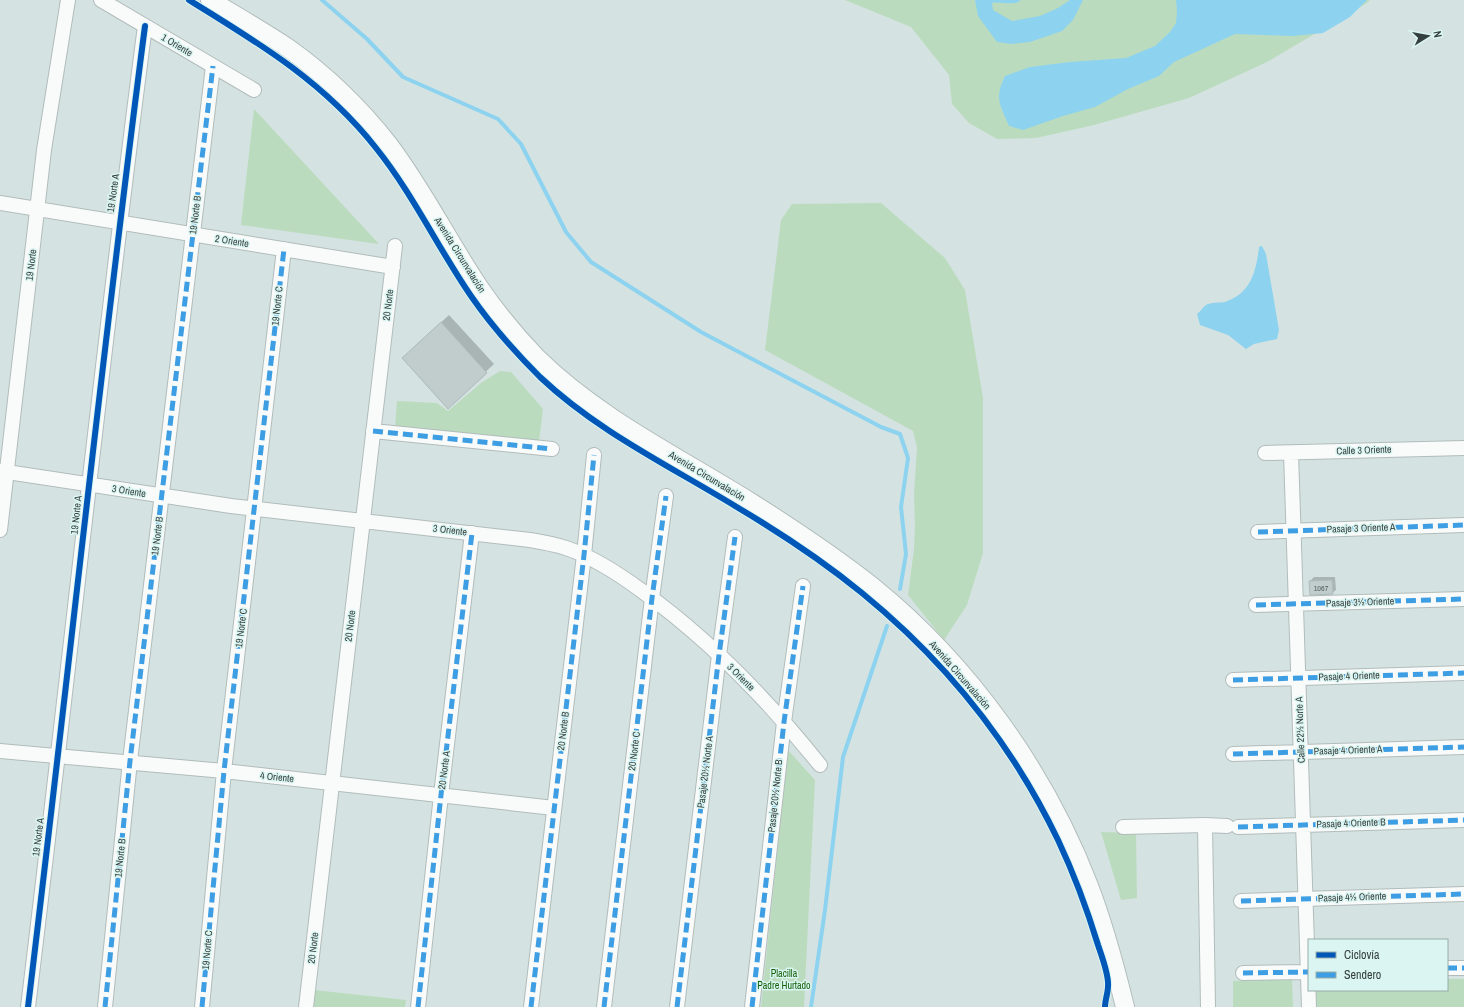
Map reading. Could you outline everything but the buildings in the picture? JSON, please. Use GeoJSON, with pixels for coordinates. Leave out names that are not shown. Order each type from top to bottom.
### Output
{"type":"FeatureCollection","features":[{"type":"Feature","properties":{"kind":"main road","name":"Avenida Circunvalación"},"geometry":{"type":"LineString","coordinates":[[210,0],[270,36],[305,61],[338,88],[366,118],[387,143],[409,174],[478,286],[520,339],[551,370],[606,414],[750,502],[827,553],[873,588],[909,620],[943,654],[1004,728],[1035,775],[1064,829],[1079,860],[1099,913],[1124,1007]]}},
{"type":"Feature","properties":{"kind":"street","name":"19 Norte"},"geometry":{"type":"LineString","coordinates":[[0,530],[3,471],[44,150],[68,0]]}},
{"type":"Feature","properties":{"kind":"street","name":"1 Oriente"},"geometry":{"type":"LineString","coordinates":[[101,0],[254,90]]}},
{"type":"Feature","properties":{"kind":"street","name":"19 Norte A"},"geometry":{"type":"LineString","coordinates":[[28,1007],[59,756],[119,222],[145,26]]}},
{"type":"Feature","properties":{"kind":"street","name":"19 Norte B"},"geometry":{"type":"LineString","coordinates":[[105,1007],[130,761],[213,66]]}},
{"type":"Feature","properties":{"kind":"street","name":"2 Oriente"},"geometry":{"type":"LineString","coordinates":[[0,203],[393,267]]}},
{"type":"Feature","properties":{"kind":"street","name":"20 Norte"},"geometry":{"type":"LineString","coordinates":[[306,1007],[395,246]]}},
{"type":"Feature","properties":{"kind":"street","name":"19 Norte C"},"geometry":{"type":"LineString","coordinates":[[202,1007],[224,771],[284,249]]}},
{"type":"Feature","properties":{"kind":"street"},"geometry":{"type":"LineString","coordinates":[[373,432],[552,449]]}},
{"type":"Feature","properties":{"kind":"street","name":"Calle 3 Oriente"},"geometry":{"type":"LineString","coordinates":[[1265,453],[1464,448]]}},
{"type":"Feature","properties":{"kind":"street","name":"Calle 22½ Norte A"},"geometry":{"type":"LineString","coordinates":[[1291,452],[1308,972]]}},
{"type":"Feature","properties":{"kind":"street","name":"20 Norte B"},"geometry":{"type":"LineString","coordinates":[[530,1007],[584,555],[594,455]]}},
{"type":"Feature","properties":{"kind":"street","name":"3 Oriente"},"geometry":{"type":"LineString","coordinates":[[3,471],[255,509],[363,520],[548,543],[584,555],[627,580],[652,598],[719,654],[784,722],[820,765]]}},
{"type":"Feature","properties":{"kind":"street","name":"20 Norte C"},"geometry":{"type":"LineString","coordinates":[[604,1007],[652,598],[666,496]]}},
{"type":"Feature","properties":{"kind":"street","name":"Pasaje 3 Oriente A"},"geometry":{"type":"LineString","coordinates":[[1258,532],[1464,525]]}},
{"type":"Feature","properties":{"kind":"street","name":"20 Norte A"},"geometry":{"type":"LineString","coordinates":[[418,1007],[472,533]]}},
{"type":"Feature","properties":{"kind":"street","name":"Pasaje 20½ Norte A"},"geometry":{"type":"LineString","coordinates":[[677,1007],[719,654],[735,537]]}},
{"type":"Feature","properties":{"kind":"street","name":"Pasaje 20½ Norte B"},"geometry":{"type":"LineString","coordinates":[[752,1007],[784,722],[803,586]]}},
{"type":"Feature","properties":{"kind":"street","name":"Pasaje 3½ Oriente"},"geometry":{"type":"LineString","coordinates":[[1256,605],[1464,599]]}},
{"type":"Feature","properties":{"kind":"street","name":"Pasaje 4 Oriente"},"geometry":{"type":"LineString","coordinates":[[1233,680],[1464,673]]}},
{"type":"Feature","properties":{"kind":"street","name":"Pasaje 4 Oriente A"},"geometry":{"type":"LineString","coordinates":[[1233,754],[1464,747]]}},
{"type":"Feature","properties":{"kind":"street","name":"4 Oriente"},"geometry":{"type":"LineString","coordinates":[[0,751],[130,761],[554,808]]}},
{"type":"Feature","properties":{"kind":"street","name":"Pasaje 4 Oriente B"},"geometry":{"type":"LineString","coordinates":[[1123,827],[1303,825],[1464,820]]}},
{"type":"Feature","properties":{"kind":"street"},"geometry":{"type":"LineString","coordinates":[[1205,825],[1208,1007]]}},
{"type":"Feature","properties":{"kind":"street","name":"Pasaje 4½ Oriente"},"geometry":{"type":"LineString","coordinates":[[1241,901],[1464,894]]}},
{"type":"Feature","properties":{"kind":"street"},"geometry":{"type":"LineString","coordinates":[[1448,968],[1464,968]]}},
{"type":"Feature","properties":{"kind":"street"},"geometry":{"type":"LineString","coordinates":[[1243,973],[1308,972]]}},
{"type":"Feature","properties":{"kind":"street","name":"Calle 22½ Norte A"},"geometry":{"type":"LineString","coordinates":[[1309,991],[1309,1007]]}},
{"type":"Feature","properties":{"kind":"green space"},"geometry":{"type":"Polygon","coordinates":[[[845,0],[1370,0],[1267,62],[1189,98],[1094,125],[1036,138],[997,139],[969,123],[952,104],[949,75],[911,27],[845,0]]]}},
{"type":"Feature","properties":{"kind":"green space"},"geometry":{"type":"Polygon","coordinates":[[[254,109],[379,244],[241,225],[254,109]]]}},
{"type":"Feature","properties":{"kind":"green space"},"geometry":{"type":"Polygon","coordinates":[[[881,203],[945,258],[965,290],[983,398],[983,553],[967,605],[944,640],[908,595],[914,549],[915,525],[914,494],[917,447],[913,431],[765,350],[781,220],[792,204],[881,203]]]}},
{"type":"Feature","properties":{"kind":"green space"},"geometry":{"type":"Polygon","coordinates":[[[500,371],[511,372],[543,409],[539,441],[395,428],[397,401],[437,403],[448,411],[481,383],[500,371]]]}},
{"type":"Feature","properties":{"kind":"green space","name":"Placilla Padre Hurtado"},"geometry":{"type":"Polygon","coordinates":[[[788,750],[815,780],[804,1007],[761,1007],[788,750]]]}},
{"type":"Feature","properties":{"kind":"green space"},"geometry":{"type":"Polygon","coordinates":[[[1101,832],[1136,833],[1137,898],[1121,900],[1101,832]]]}},
{"type":"Feature","properties":{"kind":"green space"},"geometry":{"type":"Polygon","coordinates":[[[1292,979],[1293,1007],[1233,1007],[1233,981],[1292,979]]]}},
{"type":"Feature","properties":{"kind":"green space"},"geometry":{"type":"Polygon","coordinates":[[[1448,979],[1464,979],[1464,1007],[1316,1007],[1316,991],[1448,991],[1448,979]]]}},
{"type":"Feature","properties":{"kind":"green space"},"geometry":{"type":"Polygon","coordinates":[[[314,990],[406,1000],[405,1007],[311,1007],[314,990]]]}},
{"type":"Feature","properties":{"kind":"water"},"geometry":{"type":"Polygon","coordinates":[[[975,0],[1020,0],[1013,3],[992,3],[993,10],[1012,21],[1040,16],[1058,8],[1070,0],[1083,0],[1073,20],[1062,31],[1030,42],[1012,44],[997,42],[978,16],[975,0]]]}},
{"type":"Feature","properties":{"kind":"water"},"geometry":{"type":"Polygon","coordinates":[[[1176,0],[1367,0],[1350,17],[1323,33],[1293,36],[1235,34],[1174,62],[1159,76],[1128,89],[1095,107],[1023,130],[1009,126],[1001,107],[999,96],[1005,76],[1030,67],[1070,62],[1126,58],[1155,46],[1170,32],[1176,23],[1176,0]]]}},
{"type":"Feature","properties":{"kind":"water"},"geometry":{"type":"Polygon","coordinates":[[[1262,246],[1266,254],[1279,330],[1277,339],[1254,344],[1246,349],[1228,335],[1200,325],[1197,314],[1208,304],[1225,302],[1241,293],[1251,280],[1256,265],[1259,247],[1262,246]]]}},
{"type":"Feature","properties":{"kind":"waterway"},"geometry":{"type":"LineString","coordinates":[[322,0],[367,39],[403,77],[498,119],[521,144],[566,232],[591,262],[701,332],[881,427],[900,434],[908,458],[901,507],[906,554],[900,589]]}},
{"type":"Feature","properties":{"kind":"waterway"},"geometry":{"type":"LineString","coordinates":[[811,1007],[825,910],[843,757],[887,626]]}},
{"type":"Feature","properties":{"kind":"marked path"},"geometry":{"type":"LineString","coordinates":[[105,1007],[130,761],[213,66]]}},
{"type":"Feature","properties":{"kind":"marked path"},"geometry":{"type":"LineString","coordinates":[[202,1007],[224,771],[284,249]]}},
{"type":"Feature","properties":{"kind":"marked path"},"geometry":{"type":"LineString","coordinates":[[373,431],[552,449]]}},
{"type":"Feature","properties":{"kind":"marked path"},"geometry":{"type":"LineString","coordinates":[[531,1007],[584,555],[594,455]]}},
{"type":"Feature","properties":{"kind":"marked path"},"geometry":{"type":"LineString","coordinates":[[604,1007],[652,598],[666,496]]}},
{"type":"Feature","properties":{"kind":"marked path"},"geometry":{"type":"LineString","coordinates":[[1258,532],[1464,525]]}},
{"type":"Feature","properties":{"kind":"marked path"},"geometry":{"type":"LineString","coordinates":[[418,1007],[472,533]]}},
{"type":"Feature","properties":{"kind":"marked path"},"geometry":{"type":"LineString","coordinates":[[677,1007],[719,655],[735,537]]}},
{"type":"Feature","properties":{"kind":"marked path"},"geometry":{"type":"LineString","coordinates":[[752,1007],[784,722],[803,586]]}},
{"type":"Feature","properties":{"kind":"marked path"},"geometry":{"type":"LineString","coordinates":[[1256,605],[1464,599]]}},
{"type":"Feature","properties":{"kind":"marked path"},"geometry":{"type":"LineString","coordinates":[[1233,680],[1464,673]]}},
{"type":"Feature","properties":{"kind":"marked path"},"geometry":{"type":"LineString","coordinates":[[1233,754],[1464,747]]}},
{"type":"Feature","properties":{"kind":"marked path"},"geometry":{"type":"LineString","coordinates":[[1238,827],[1464,820]]}},
{"type":"Feature","properties":{"kind":"marked path"},"geometry":{"type":"LineString","coordinates":[[1241,901],[1464,894]]}},
{"type":"Feature","properties":{"kind":"marked path"},"geometry":{"type":"LineString","coordinates":[[1448,968],[1464,968]]}},
{"type":"Feature","properties":{"kind":"marked path"},"geometry":{"type":"LineString","coordinates":[[1243,973],[1308,972]]}},
{"type":"Feature","properties":{"kind":"cycle path"},"geometry":{"type":"LineString","coordinates":[[189,0],[289,65],[335,103],[356,124],[376,148],[402,184],[459,278],[479,307],[521,358],[562,397],[586,415],[636,448],[787,538],[833,570],[892,619],[921,646],[948,675],[974,706],[1020,770],[1058,840],[1080,892],[1105,966],[1108,982],[1105,1007]]}},
{"type":"Feature","properties":{"kind":"cycle path"},"geometry":{"type":"LineString","coordinates":[[28,1007],[114,271],[145,26]]}}]}
